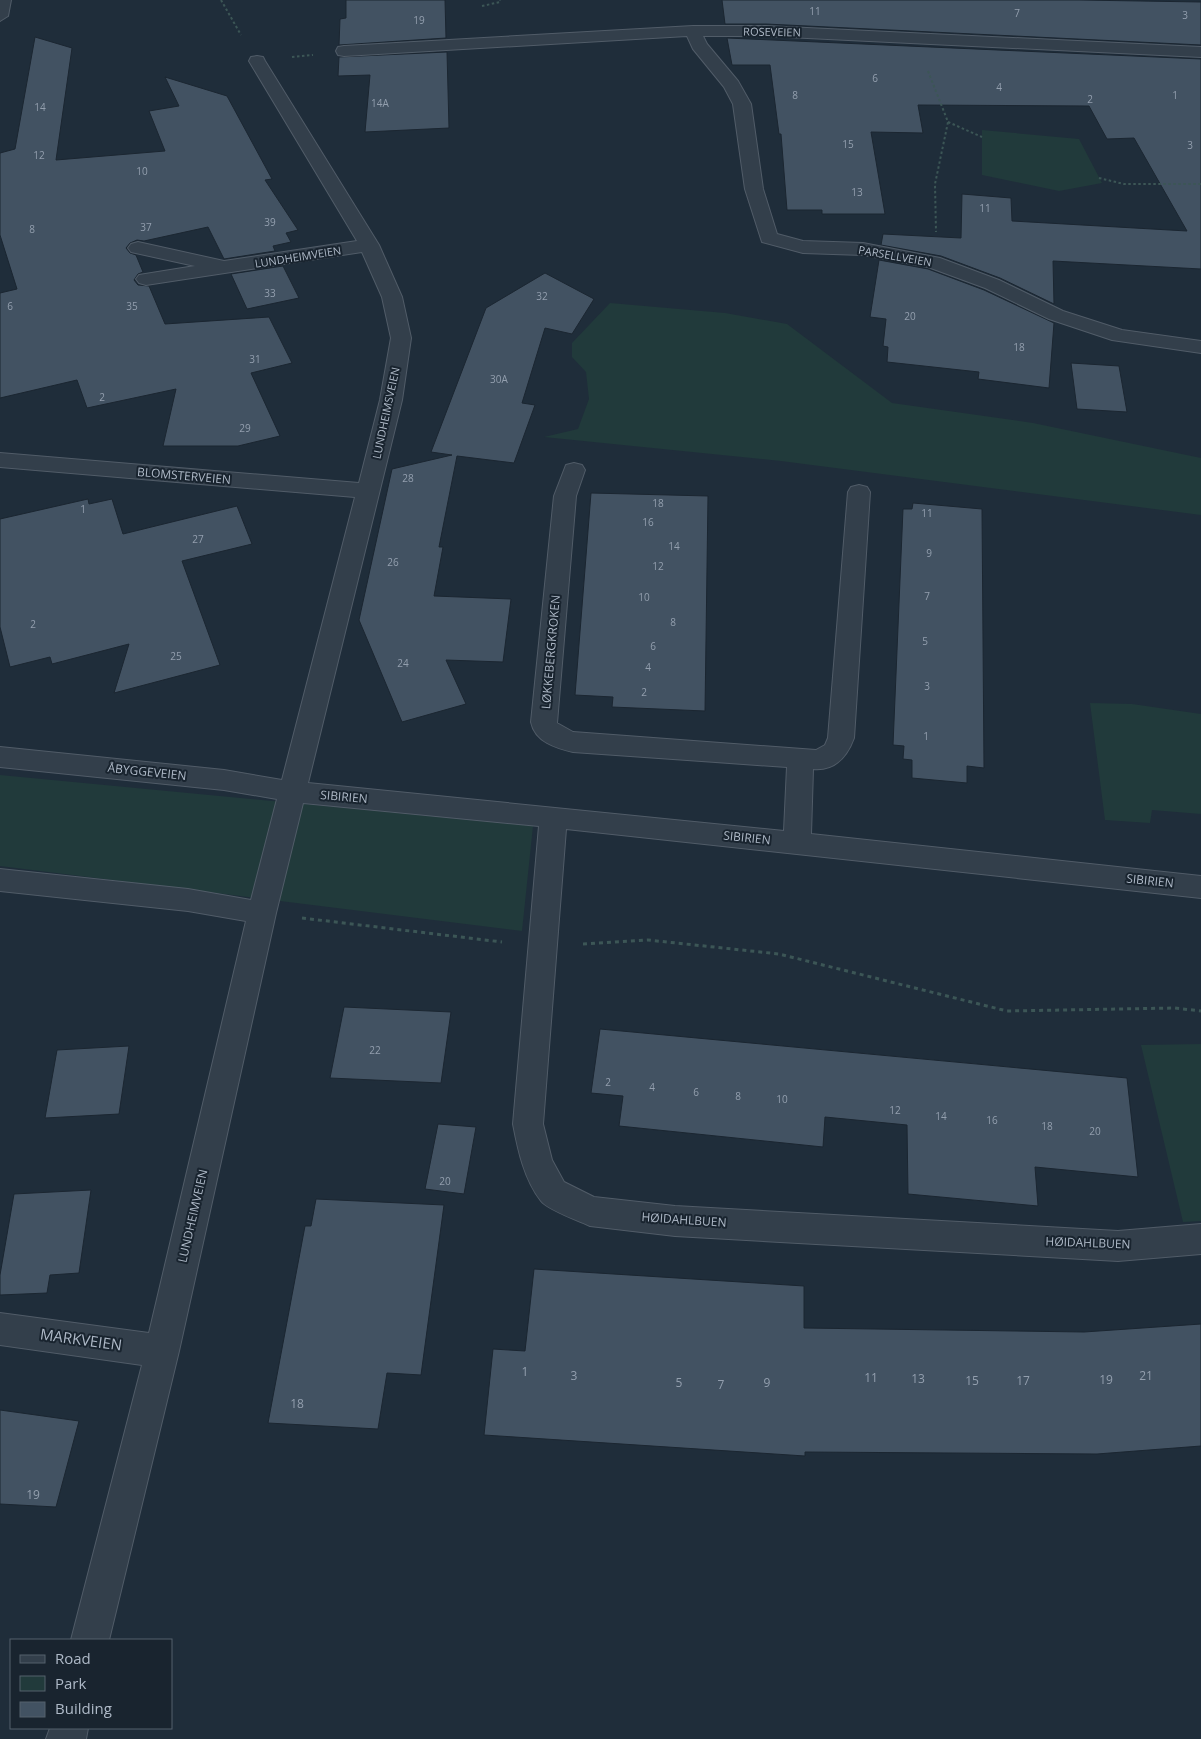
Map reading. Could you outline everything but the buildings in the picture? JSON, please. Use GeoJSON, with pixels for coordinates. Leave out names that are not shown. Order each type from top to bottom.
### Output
{"type":"FeatureCollection","features":[{"type":"Feature","properties":{"kind":"street"},"geometry":{"type":"LineString","coordinates":[[0,16],[3,0]]}},
{"type":"Feature","properties":{"kind":"street","name":"ROSEVEIEN"},"geometry":{"type":"LineString","coordinates":[[344,51],[694,31],[766,31],[1201,52]]}},
{"type":"Feature","properties":{"kind":"street","name":"PARSELLVEIEN"},"geometry":{"type":"LineString","coordinates":[[694,31],[699,45],[732,85],[742,104],[754,189],[769,238],[803,247],[863,249],[933,262],[992,284],[1056,315],[1118,336],[1201,347]]}},
{"type":"Feature","properties":{"kind":"street","name":"LUNDHEIMSVEIEN"},"geometry":{"type":"LineString","coordinates":[[257,61],[369,245],[392,296],[401,338],[392,400],[293,792]]}},
{"type":"Feature","properties":{"kind":"street","name":"LUNDHEIMVEIEN"},"geometry":{"type":"LineString","coordinates":[[146,279],[369,245]]}},
{"type":"Feature","properties":{"kind":"street","name":"LUNDHEIMVEIEN"},"geometry":{"type":"LineString","coordinates":[[138,248],[227,266]]}},
{"type":"Feature","properties":{"kind":"street","name":"BLOMSTERVEIEN"},"geometry":{"type":"LineString","coordinates":[[0,460],[368,492]]}},
{"type":"Feature","properties":{"kind":"street","name":"LØKKEBERGKROKEN"},"geometry":{"type":"LineString","coordinates":[[574,470],[565,496],[545,727],[560,739],[573,742],[819,760],[836,752],[841,738],[859,492]]}},
{"type":"Feature","properties":{"kind":"street","name":"ÅBYGGEVEIEN"},"geometry":{"type":"LineString","coordinates":[[0,757],[224,780],[293,792]]}},
{"type":"Feature","properties":{"kind":"street"},"geometry":{"type":"LineString","coordinates":[[797,843],[800,759]]}},
{"type":"Feature","properties":{"kind":"street","name":"LUNDHEIMVEIEN"},"geometry":{"type":"LineString","coordinates":[[90,1639],[162,1352],[262,914],[293,792]]}},
{"type":"Feature","properties":{"kind":"street","name":"SIBIRIEN"},"geometry":{"type":"LineString","coordinates":[[293,792],[553,816],[1201,887]]}},
{"type":"Feature","properties":{"kind":"street","name":"HØIDAHLBUEN"},"geometry":{"type":"LineString","coordinates":[[553,816],[528,1124],[537,1163],[553,1192],[590,1212],[676,1221],[1118,1246],[1201,1239]]}},
{"type":"Feature","properties":{"kind":"street"},"geometry":{"type":"LineString","coordinates":[[0,880],[188,900],[262,914]]}},
{"type":"Feature","properties":{"kind":"street","name":"MARKVEIEN"},"geometry":{"type":"LineString","coordinates":[[0,1329],[162,1352]]}},
{"type":"Feature","properties":{"kind":"path"},"geometry":{"type":"LineString","coordinates":[[482,6],[492,6],[500,2],[500,0]]}},
{"type":"Feature","properties":{"kind":"path"},"geometry":{"type":"LineString","coordinates":[[914,38],[948,122],[935,184],[937,249],[933,262]]}},
{"type":"Feature","properties":{"kind":"path"},"geometry":{"type":"LineString","coordinates":[[948,122],[982,137]]}},
{"type":"Feature","properties":{"kind":"path"},"geometry":{"type":"LineString","coordinates":[[1100,178],[1124,184],[1201,184]]}},
{"type":"Feature","properties":{"kind":"path"},"geometry":{"type":"LineString","coordinates":[[262,914],[543,946],[648,940],[779,954],[1007,1011],[1175,1008],[1201,1010]]}},
{"type":"Feature","properties":{"kind":"green space"},"geometry":{"type":"Polygon","coordinates":[[[982,130],[1079,139],[1102,183],[1059,191],[982,175],[982,130]]]}},
{"type":"Feature","properties":{"kind":"green space"},"geometry":{"type":"Polygon","coordinates":[[[610,303],[725,313],[787,324],[892,403],[1033,423],[1201,458],[1201,515],[781,461],[544,437],[578,429],[589,399],[586,372],[572,357],[572,343],[610,303]]]}},
{"type":"Feature","properties":{"kind":"green space"},"geometry":{"type":"Polygon","coordinates":[[[1090,703],[1132,704],[1201,714],[1201,814],[1152,810],[1150,823],[1105,820],[1090,703]]]}},
{"type":"Feature","properties":{"kind":"green space"},"geometry":{"type":"Polygon","coordinates":[[[0,775],[533,826],[522,931],[0,866],[0,775]]]}},
{"type":"Feature","properties":{"kind":"green space"},"geometry":{"type":"Polygon","coordinates":[[[1201,1044],[1201,1221],[1183,1222],[1141,1045],[1201,1044]]]}}]}
